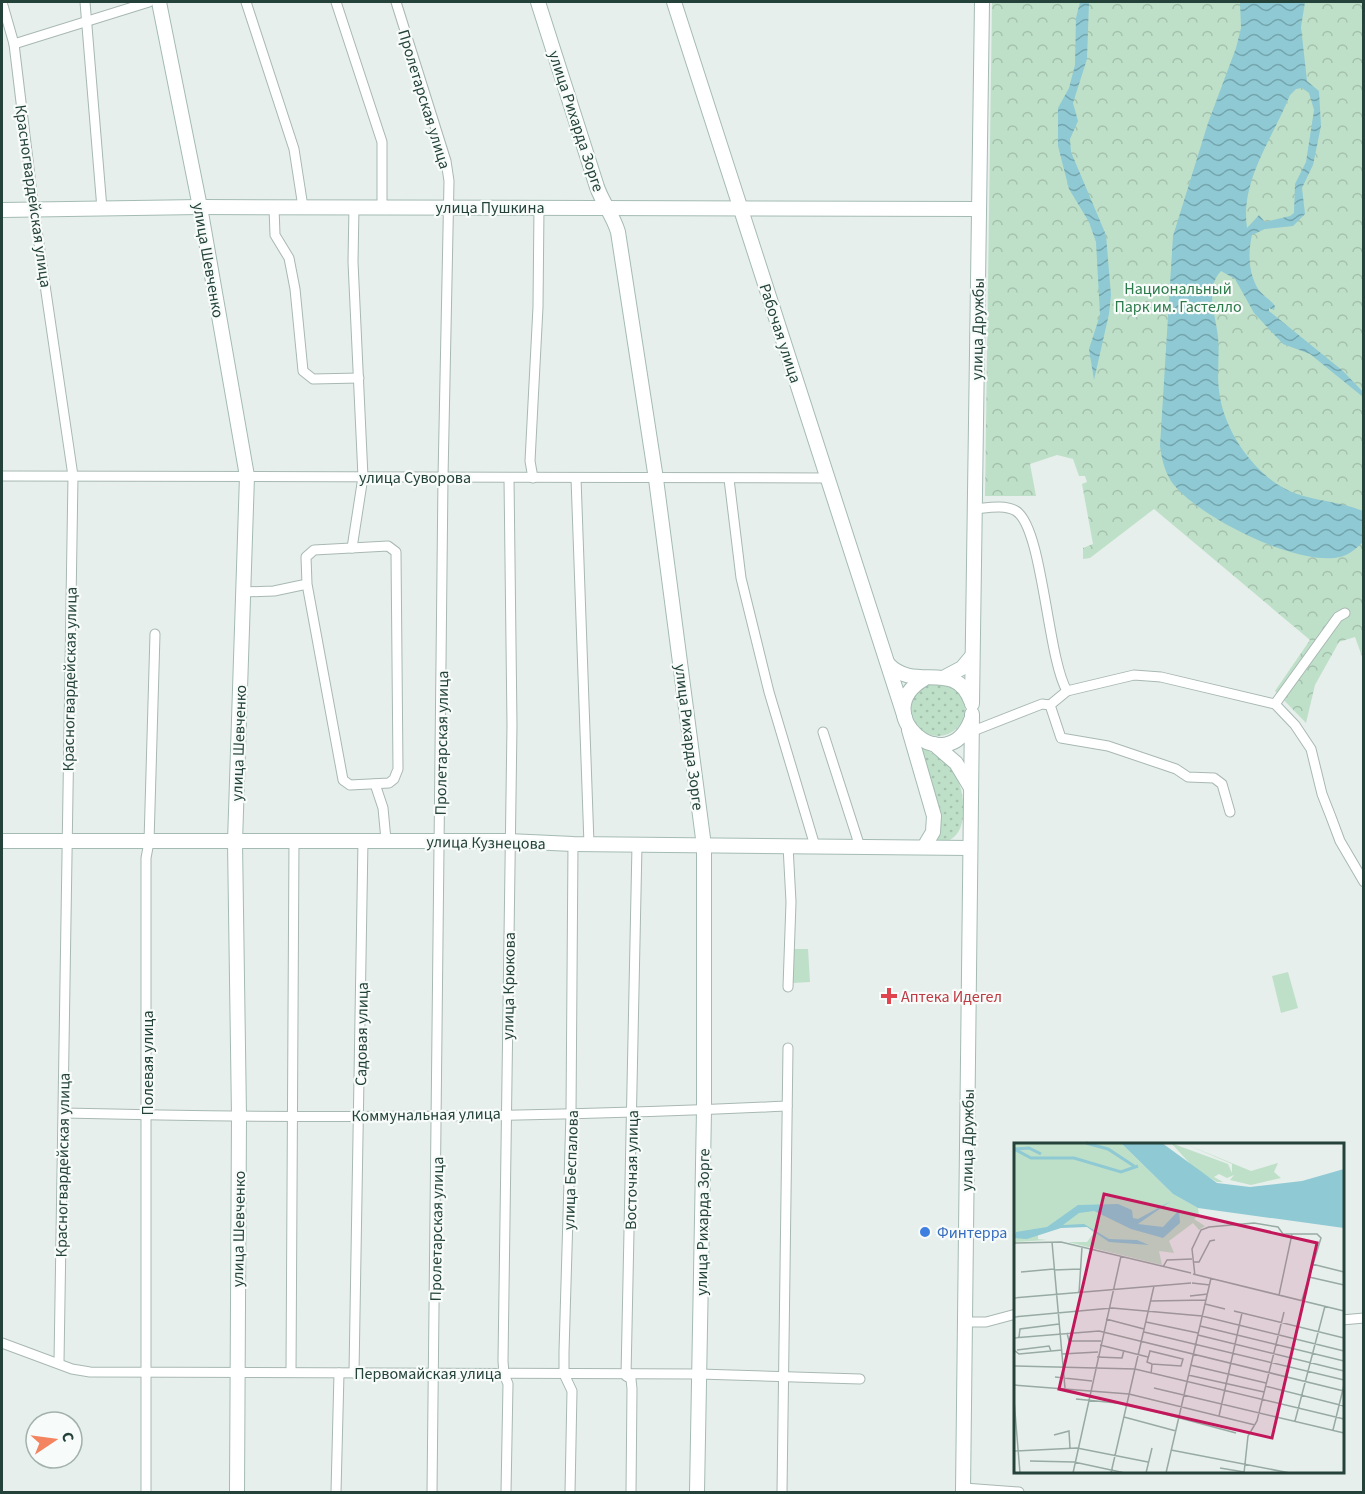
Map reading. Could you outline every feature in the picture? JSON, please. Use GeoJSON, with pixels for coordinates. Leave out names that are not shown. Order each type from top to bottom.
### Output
{"type":"FeatureCollection","features":[{"type":"Feature","properties":{"kind":"street","name":"Красногвардейская улица"},"geometry":{"type":"LineString","coordinates":[[2,2],[14,44],[34,210],[73,476],[59,1362]]}},
{"type":"Feature","properties":{"kind":"street"},"geometry":{"type":"LineString","coordinates":[[85,2],[102,209]]}},
{"type":"Feature","properties":{"kind":"street"},"geometry":{"type":"LineString","coordinates":[[14,44],[149,2]]}},
{"type":"Feature","properties":{"kind":"street","name":"улица Шевченко"},"geometry":{"type":"LineString","coordinates":[[159,2],[200,207],[247,476],[236,842],[239,1116],[237,1492]]}},
{"type":"Feature","properties":{"kind":"street"},"geometry":{"type":"LineString","coordinates":[[246,2],[294,149],[303,207]]}},
{"type":"Feature","properties":{"kind":"street"},"geometry":{"type":"LineString","coordinates":[[336,2],[382,142],[382,207]]}},
{"type":"Feature","properties":{"kind":"street","name":"Пролетарская улица"},"geometry":{"type":"LineString","coordinates":[[396,2],[446,161],[449,207],[443,478],[432,1492]]}},
{"type":"Feature","properties":{"kind":"street","name":"улица Рихарда Зорге"},"geometry":{"type":"LineString","coordinates":[[538,2],[597,187],[606,207],[611,211],[618,232],[657,479],[705,846],[704,1110],[697,1492]]}},
{"type":"Feature","properties":{"kind":"street","name":"Рабочая улица"},"geometry":{"type":"LineString","coordinates":[[674,2],[907,722],[934,816],[933,832],[924,847]]}},
{"type":"Feature","properties":{"kind":"street","name":"улица Дружбы"},"geometry":{"type":"LineString","coordinates":[[972,709],[982,2]]}},
{"type":"Feature","properties":{"kind":"street","name":"улица Пушкина"},"geometry":{"type":"LineString","coordinates":[[2,210],[200,207],[979,209]]}},
{"type":"Feature","properties":{"kind":"street"},"geometry":{"type":"LineString","coordinates":[[274,207],[276,235],[289,258],[295,289],[303,371],[313,379],[359,378]]}},
{"type":"Feature","properties":{"kind":"street"},"geometry":{"type":"LineString","coordinates":[[352,548],[363,477],[353,262],[354,207]]}},
{"type":"Feature","properties":{"kind":"street"},"geometry":{"type":"LineString","coordinates":[[533,478],[530,461],[538,307],[539,207]]}},
{"type":"Feature","properties":{"kind":"street","name":"улица Суворова"},"geometry":{"type":"LineString","coordinates":[[2,476],[829,478]]}},
{"type":"Feature","properties":{"kind":"street","name":"улица Крюкова"},"geometry":{"type":"LineString","coordinates":[[506,1492],[508,1384],[504,1374],[505,1113],[510,912],[508,841],[512,726],[508,478]]}},
{"type":"Feature","properties":{"kind":"street"},"geometry":{"type":"LineString","coordinates":[[576,478],[589,844]]}},
{"type":"Feature","properties":{"kind":"street"},"geometry":{"type":"LineString","coordinates":[[729,478],[741,578],[769,692],[815,846]]}},
{"type":"Feature","properties":{"kind":"street"},"geometry":{"type":"LineString","coordinates":[[975,509],[1006,508],[1016,511],[1027,526],[1049,609],[1057,668],[1067,690]]}},
{"type":"Feature","properties":{"kind":"street"},"geometry":{"type":"LineString","coordinates":[[388,546],[396,552],[398,557],[398,769],[394,779],[389,783],[350,785],[343,780],[307,584],[305,562],[309,552],[352,548],[388,546]]}},
{"type":"Feature","properties":{"kind":"street"},"geometry":{"type":"LineString","coordinates":[[243,592],[274,591],[307,584]]}},
{"type":"Feature","properties":{"kind":"street"},"geometry":{"type":"LineString","coordinates":[[1275,704],[1338,617],[1345,613]]}},
{"type":"Feature","properties":{"kind":"street","name":"Полевая улица"},"geometry":{"type":"LineString","coordinates":[[146,1492],[148,1115],[146,858],[149,842],[155,634]]}},
{"type":"Feature","properties":{"kind":"street"},"geometry":{"type":"LineString","coordinates":[[888,663],[900,674],[924,679],[945,677],[962,668],[972,656]]}},
{"type":"Feature","properties":{"kind":"street"},"geometry":{"type":"LineString","coordinates":[[934,744],[947,743],[1041,704],[1050,705],[1067,690],[1116,677],[1149,676],[1275,704],[1296,725],[1311,749],[1322,794],[1334,825],[1364,882]]}},
{"type":"Feature","properties":{"kind":"street"},"geometry":{"type":"LineString","coordinates":[[945,677],[963,687],[972,709],[967,733]]}},
{"type":"Feature","properties":{"kind":"street"},"geometry":{"type":"LineString","coordinates":[[924,679],[908,695],[907,722],[919,739],[934,744],[956,763],[971,788]]}},
{"type":"Feature","properties":{"kind":"street"},"geometry":{"type":"LineString","coordinates":[[1050,705],[1061,738],[1108,746],[1176,769],[1188,777],[1214,778],[1222,784],[1230,812]]}},
{"type":"Feature","properties":{"kind":"street"},"geometry":{"type":"LineString","coordinates":[[823,732],[860,847]]}},
{"type":"Feature","properties":{"kind":"street","name":"улица Дружбы"},"geometry":{"type":"LineString","coordinates":[[964,1490],[971,788],[967,733]]}},
{"type":"Feature","properties":{"kind":"street"},"geometry":{"type":"LineString","coordinates":[[375,784],[383,808],[386,840]]}},
{"type":"Feature","properties":{"kind":"street"},"geometry":{"type":"LineString","coordinates":[[291,1372],[294,840]]}},
{"type":"Feature","properties":{"kind":"street","name":"Садовая улица"},"geometry":{"type":"LineString","coordinates":[[354,1373],[363,840]]}},
{"type":"Feature","properties":{"kind":"street","name":"улица Кузнецова"},"geometry":{"type":"LineString","coordinates":[[2,841],[440,840],[637,845],[970,848]]}},
{"type":"Feature","properties":{"kind":"street","name":"улица Беспалова"},"geometry":{"type":"LineString","coordinates":[[570,1492],[572,1390],[564,1374],[572,1113],[573,844]]}},
{"type":"Feature","properties":{"kind":"street","name":"Восточная улица"},"geometry":{"type":"LineString","coordinates":[[631,1492],[632,1389],[631,1379],[626,1376],[637,845]]}},
{"type":"Feature","properties":{"kind":"street"},"geometry":{"type":"LineString","coordinates":[[788,846],[791,902],[788,987]]}},
{"type":"Feature","properties":{"kind":"street"},"geometry":{"type":"LineString","coordinates":[[782,1492],[788,1048]]}},
{"type":"Feature","properties":{"kind":"street","name":"Коммунальная улица"},"geometry":{"type":"LineString","coordinates":[[64,1113],[239,1116],[633,1114],[787,1106]]}},
{"type":"Feature","properties":{"kind":"street"},"geometry":{"type":"LineString","coordinates":[[964,1322],[986,1322],[1014,1315]]}},
{"type":"Feature","properties":{"kind":"street"},"geometry":{"type":"LineString","coordinates":[[1344,1320],[1364,1318]]}},
{"type":"Feature","properties":{"kind":"street","name":"Первомайская улица"},"geometry":{"type":"LineString","coordinates":[[2,1343],[59,1362],[72,1369],[90,1372],[236,1371],[626,1376],[699,1374],[860,1379]]}},
{"type":"Feature","properties":{"kind":"street"},"geometry":{"type":"LineString","coordinates":[[336,1492],[339,1372]]}},
{"type":"Feature","properties":{"kind":"street"},"geometry":{"type":"LineString","coordinates":[[964,1490],[1019,1492]]}},
{"type":"Feature","properties":{"kind":"green space","name":"Национальный Парк им. Гастелло"},"geometry":{"type":"Polygon","coordinates":[[[992,2],[1363,2],[1363,659],[1355,637],[1339,642],[1315,685],[1306,723],[1275,691],[1310,640],[1154,509],[1090,558],[1083,559],[1083,548],[1093,544],[1082,484],[1087,482],[1085,476],[1079,476],[1073,459],[1057,455],[1030,464],[1036,496],[985,496],[992,2]]]}},
{"type":"Feature","properties":{"kind":"green space"},"geometry":{"type":"Polygon","coordinates":[[[933,682],[943,682],[953,686],[961,694],[965,709],[961,724],[953,732],[943,736],[933,736],[923,732],[915,724],[911,714],[911,704],[915,694],[923,686],[933,682]]]}},
{"type":"Feature","properties":{"kind":"green space"},"geometry":{"type":"Polygon","coordinates":[[[917,745],[938,757],[951,769],[958,780],[963,797],[962,824],[959,831],[944,843],[933,846],[940,834],[940,826],[917,745]]]}},
{"type":"Feature","properties":{"kind":"green space"},"geometry":{"type":"Polygon","coordinates":[[[791,949],[808,949],[810,982],[793,983],[791,949]]]}},
{"type":"Feature","properties":{"kind":"green space"},"geometry":{"type":"Polygon","coordinates":[[[1288,972],[1298,1008],[1281,1013],[1272,976],[1288,972]]]}},
{"type":"Feature","properties":{"kind":"water"},"geometry":{"type":"Polygon","coordinates":[[[1080,2],[1089,2],[1087,59],[1073,103],[1078,121],[1070,139],[1071,152],[1106,235],[1111,295],[1094,380],[1089,349],[1100,315],[1096,242],[1089,222],[1069,189],[1058,146],[1058,108],[1069,88],[1075,65],[1076,18],[1080,2]]]}},
{"type":"Feature","properties":{"kind":"water"},"geometry":{"type":"Polygon","coordinates":[[[1240,2],[1305,2],[1301,27],[1307,81],[1319,91],[1321,126],[1313,165],[1302,188],[1305,214],[1293,226],[1265,229],[1252,235],[1251,269],[1258,289],[1275,306],[1274,310],[1269,308],[1269,311],[1343,371],[1363,392],[1363,397],[1310,354],[1283,344],[1254,313],[1235,279],[1221,271],[1216,278],[1212,294],[1218,337],[1220,397],[1223,412],[1237,441],[1258,468],[1270,479],[1297,494],[1363,511],[1363,542],[1350,553],[1340,557],[1322,558],[1274,547],[1224,523],[1183,495],[1171,481],[1165,469],[1160,446],[1173,236],[1208,123],[1236,48],[1241,28],[1240,2]],[[1302,88],[1296,89],[1290,95],[1260,160],[1248,193],[1247,228],[1259,215],[1265,222],[1294,213],[1295,184],[1306,162],[1314,110],[1309,93],[1302,88]]]}},
{"type":"Feature","properties":{"kind":"place","name":"Аптека Идегел"},"geometry":{"type":"Point","coordinates":[889,996]}},
{"type":"Feature","properties":{"kind":"place","name":"Финтерра"},"geometry":{"type":"Point","coordinates":[925,1232]}}]}
